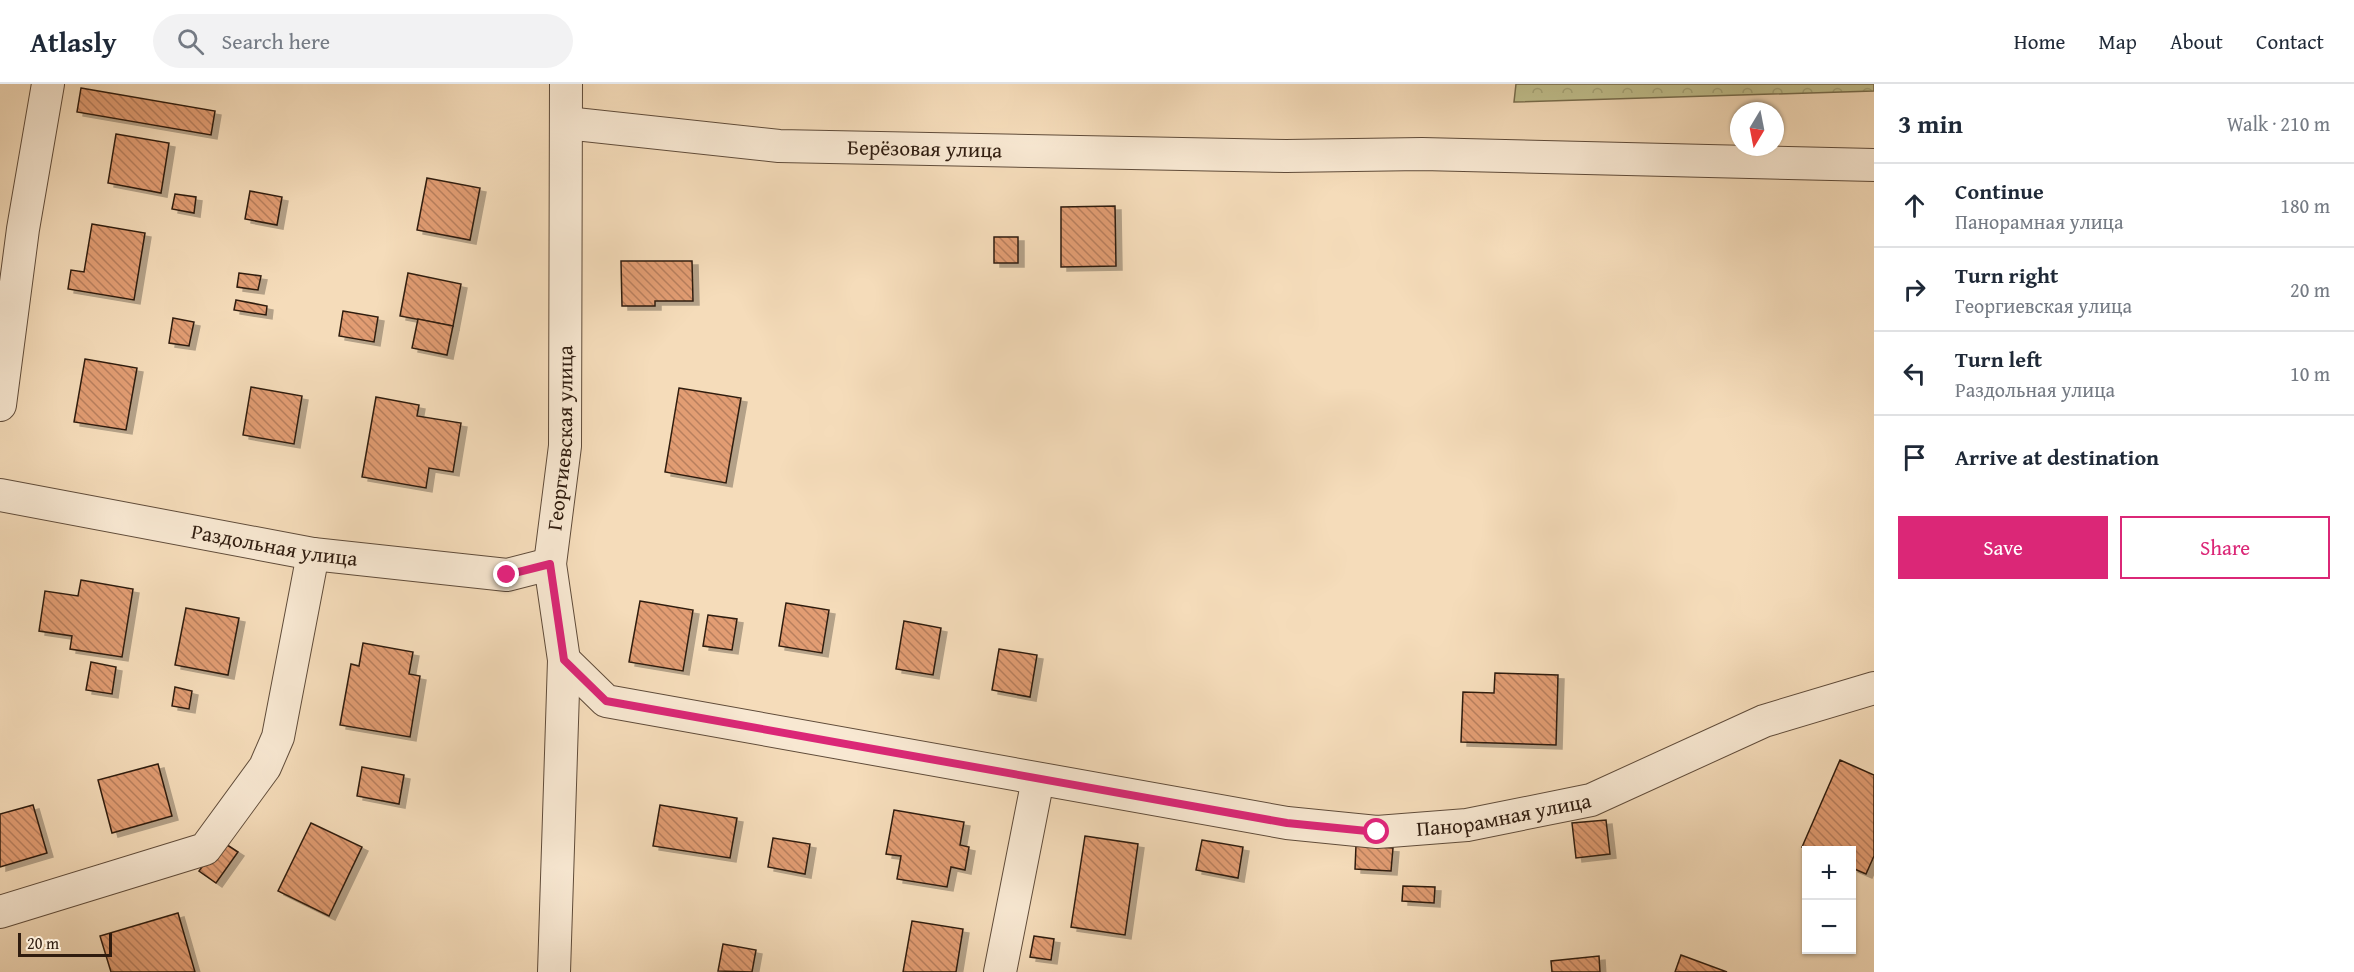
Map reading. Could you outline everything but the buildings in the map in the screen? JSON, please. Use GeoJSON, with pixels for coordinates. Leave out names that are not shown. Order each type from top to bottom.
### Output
{"type":"FeatureCollection","features":[{"type":"Feature","properties":{"kind":"street"},"geometry":{"type":"LineString","coordinates":[[0,405],[23,229],[48,84]]}},
{"type":"Feature","properties":{"kind":"street","name":"Георгиевская улица"},"geometry":{"type":"LineString","coordinates":[[554,972],[564,660],[550,564],[565,446],[566,84]]}},
{"type":"Feature","properties":{"kind":"street","name":"Берёзовая улица"},"geometry":{"type":"LineString","coordinates":[[566,123],[779,146],[1286,156],[1422,154],[1874,165]]}},
{"type":"Feature","properties":{"kind":"street","name":"Раздольная улица"},"geometry":{"type":"LineString","coordinates":[[0,495],[313,554],[507,575],[550,564]]}},
{"type":"Feature","properties":{"kind":"street"},"geometry":{"type":"LineString","coordinates":[[0,912],[205,849],[265,767],[278,737],[313,554]]}},
{"type":"Feature","properties":{"kind":"street","name":"Панорамная улица"},"geometry":{"type":"LineString","coordinates":[[564,660],[606,701],[1287,823],[1377,832],[1467,825],[1591,800],[1764,721],[1874,688]]}},
{"type":"Feature","properties":{"kind":"street"},"geometry":{"type":"LineString","coordinates":[[1000,972],[1038,779]]}},
{"type":"Feature","properties":{"kind":"green space"},"geometry":{"type":"Polygon","coordinates":[[[1516,84],[1874,84],[1874,91],[1514,102],[1516,84]]]}},
{"type":"Feature","properties":{"kind":"route"},"geometry":{"type":"LineString","coordinates":[[507,575],[550,564],[564,660],[606,701],[1287,823],[1377,832]]}}]}
